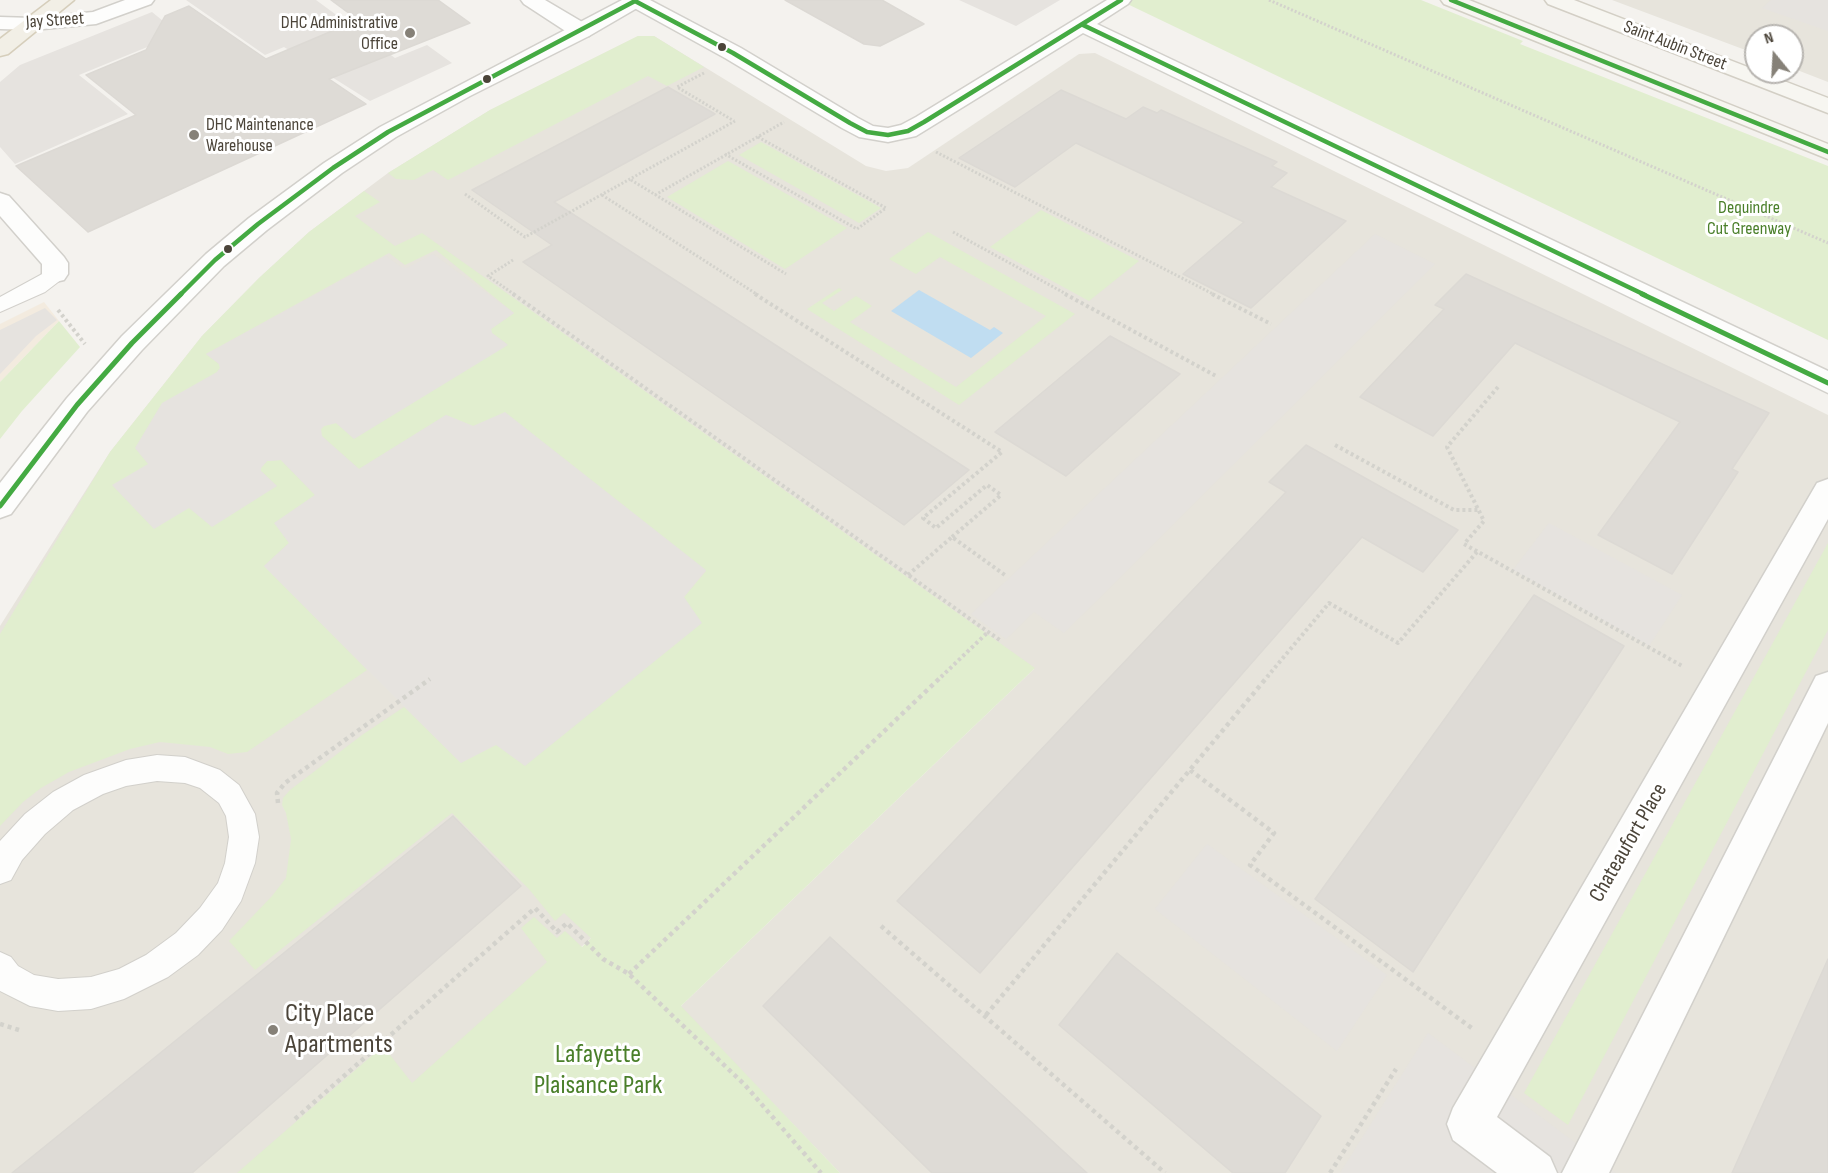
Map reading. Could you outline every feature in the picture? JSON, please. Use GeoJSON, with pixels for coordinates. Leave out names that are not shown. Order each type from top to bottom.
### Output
{"type":"FeatureCollection","features":[{"type":"Feature","properties":{"kind":"main road"},"geometry":{"type":"LineString","coordinates":[[0,49],[64,0]]}},
{"type":"Feature","properties":{"kind":"main road","name":"Saint Aubin Street"},"geometry":{"type":"LineString","coordinates":[[1451,0],[1828,152]]}},
{"type":"Feature","properties":{"kind":"main road","name":"Saint Aubin Street"},"geometry":{"type":"LineString","coordinates":[[1555,0],[1828,106]]}},
{"type":"Feature","properties":{"kind":"street","name":"Jay Street"},"geometry":{"type":"LineString","coordinates":[[0,23],[33,24],[96,18],[144,0]]}},
{"type":"Feature","properties":{"kind":"street"},"geometry":{"type":"LineString","coordinates":[[531,0],[581,31]]}},
{"type":"Feature","properties":{"kind":"street"},"geometry":{"type":"LineString","coordinates":[[0,506],[77,405],[132,343],[215,260],[258,224],[344,160],[388,132],[462,91],[581,31],[635,0],[733,53],[850,123],[867,132],[888,135],[908,131],[1121,0]]}},
{"type":"Feature","properties":{"kind":"street"},"geometry":{"type":"LineString","coordinates":[[1083,25],[1828,383]]}},
{"type":"Feature","properties":{"kind":"street"},"geometry":{"type":"LineString","coordinates":[[0,201],[55,263],[55,274]]}},
{"type":"Feature","properties":{"kind":"street","name":"Chateaufort Place"},"geometry":{"type":"LineString","coordinates":[[1534,1173],[1469,1124],[1828,491]]}},
{"type":"Feature","properties":{"kind":"street"},"geometry":{"type":"LineString","coordinates":[[1585,1173],[1828,687]]}},
{"type":"Feature","properties":{"kind":"lane"},"geometry":{"type":"LineString","coordinates":[[0,305],[38,287],[55,274]]}},
{"type":"Feature","properties":{"kind":"lane"},"geometry":{"type":"LineString","coordinates":[[0,870],[11,850],[35,824],[63,801],[94,784],[126,773],[157,768],[186,770],[210,779],[229,794],[240,814],[244,837],[240,863],[223,900],[211,919],[187,944],[157,966],[124,983],[102,989],[58,995],[30,990],[7,977],[0,968]]}},
{"type":"Feature","properties":{"kind":"path"},"geometry":{"type":"LineString","coordinates":[[1269,0],[1828,243]]}},
{"type":"Feature","properties":{"kind":"path"},"geometry":{"type":"LineString","coordinates":[[465,194],[525,237],[735,121],[677,87],[704,73]]}},
{"type":"Feature","properties":{"kind":"path"},"geometry":{"type":"LineString","coordinates":[[655,195],[792,117]]}},
{"type":"Feature","properties":{"kind":"path"},"geometry":{"type":"LineString","coordinates":[[725,154],[857,229],[886,208],[758,137]]}},
{"type":"Feature","properties":{"kind":"path"},"geometry":{"type":"LineString","coordinates":[[930,149],[1271,324]]}},
{"type":"Feature","properties":{"kind":"path"},"geometry":{"type":"LineString","coordinates":[[630,179],[786,274]]}},
{"type":"Feature","properties":{"kind":"path"},"geometry":{"type":"LineString","coordinates":[[602,195],[1002,452],[923,518],[936,528],[987,485],[1001,495],[908,575]]}},
{"type":"Feature","properties":{"kind":"path"},"geometry":{"type":"LineString","coordinates":[[953,232],[1216,376]]}},
{"type":"Feature","properties":{"kind":"path"},"geometry":{"type":"LineString","coordinates":[[513,260],[488,276],[1001,641]]}},
{"type":"Feature","properties":{"kind":"path"},"geometry":{"type":"LineString","coordinates":[[56,307],[86,344]]}},
{"type":"Feature","properties":{"kind":"path"},"geometry":{"type":"LineString","coordinates":[[1498,387],[1447,447],[1484,521],[1464,544],[1689,671]]}},
{"type":"Feature","properties":{"kind":"path"},"geometry":{"type":"LineString","coordinates":[[1335,445],[1454,510],[1479,510]]}},
{"type":"Feature","properties":{"kind":"path"},"geometry":{"type":"LineString","coordinates":[[952,537],[1005,575]]}},
{"type":"Feature","properties":{"kind":"path"},"geometry":{"type":"LineString","coordinates":[[986,1015],[1329,603],[1398,643],[1477,552]]}},
{"type":"Feature","properties":{"kind":"path"},"geometry":{"type":"LineString","coordinates":[[629,975],[988,632]]}},
{"type":"Feature","properties":{"kind":"path"},"geometry":{"type":"LineString","coordinates":[[1190,770],[1274,833],[1250,865],[1476,1031]]}},
{"type":"Feature","properties":{"kind":"path"},"geometry":{"type":"LineString","coordinates":[[295,1119],[535,908],[557,932],[567,923],[603,959],[629,975],[745,1084],[822,1173]]}},
{"type":"Feature","properties":{"kind":"path"},"geometry":{"type":"LineString","coordinates":[[881,926],[1165,1173]]}},
{"type":"Feature","properties":{"kind":"path"},"geometry":{"type":"LineString","coordinates":[[1330,1173],[1396,1069]]}},
{"type":"Feature","properties":{"kind":"shaded area"},"geometry":{"type":"Polygon","coordinates":[[[186,0],[316,0],[395,58],[427,45],[452,63],[370,101],[284,47],[265,55],[186,0]]]}},
{"type":"Feature","properties":{"kind":"shaded area"},"geometry":{"type":"Polygon","coordinates":[[[959,0],[1060,0],[1016,26],[959,0]]]}},
{"type":"Feature","properties":{"kind":"shaded area"},"geometry":{"type":"Polygon","coordinates":[[[1612,0],[1828,0],[1828,82],[1804,73],[1804,24],[1744,24],[1744,50],[1612,0]]]}},
{"type":"Feature","properties":{"kind":"shaded area"},"geometry":{"type":"Polygon","coordinates":[[[1771,0],[1828,0],[1828,31],[1762,8],[1771,0]]]}},
{"type":"Feature","properties":{"kind":"shaded area"},"geometry":{"type":"Polygon","coordinates":[[[152,12],[179,34],[79,75],[128,114],[15,164],[0,147],[0,82],[20,65],[152,12]]]}},
{"type":"Feature","properties":{"kind":"shaded area"},"geometry":{"type":"Polygon","coordinates":[[[638,36],[654,36],[866,166],[886,171],[908,168],[1079,54],[1095,53],[1828,415],[1828,1173],[840,1173],[680,1007],[1034,669],[955,613],[328,1173],[0,1173],[0,626],[110,452],[202,336],[259,278],[309,232],[388,173],[490,110],[638,36]]]}},
{"type":"Feature","properties":{"kind":"shaded area"},"geometry":{"type":"Polygon","coordinates":[[[1375,234],[1435,264],[1064,633],[1034,612],[1006,639],[971,614],[1375,234]]]}},
{"type":"Feature","properties":{"kind":"shaded area"},"geometry":{"type":"Polygon","coordinates":[[[433,254],[514,313],[491,329],[492,333],[508,345],[354,439],[336,423],[324,426],[321,429],[322,436],[359,469],[446,415],[473,426],[505,412],[706,570],[684,597],[702,623],[525,766],[496,745],[461,763],[264,566],[289,543],[274,523],[315,495],[281,460],[267,461],[261,468],[261,471],[277,486],[212,527],[189,508],[154,529],[112,485],[148,464],[135,448],[162,403],[217,372],[220,368],[219,364],[206,354],[386,256],[401,267],[407,268],[433,254]]]}},
{"type":"Feature","properties":{"kind":"shaded area"},"geometry":{"type":"Polygon","coordinates":[[[44,302],[59,321],[0,382],[0,324],[44,302]]]}},
{"type":"Feature","properties":{"kind":"shaded area"},"geometry":{"type":"Polygon","coordinates":[[[45,308],[57,320],[36,336],[0,374],[0,330],[45,308]]]}},
{"type":"Feature","properties":{"kind":"shaded area"},"geometry":{"type":"Polygon","coordinates":[[[1549,523],[1682,595],[1649,646],[1513,570],[1549,523]]]}},
{"type":"Feature","properties":{"kind":"shaded area"},"geometry":{"type":"Polygon","coordinates":[[[1207,844],[1387,975],[1337,1051],[1155,909],[1207,844]]]}},
{"type":"Feature","properties":{"kind":"shaded area"},"geometry":{"type":"Polygon","coordinates":[[[1428,1033],[1616,1173],[1340,1173],[1428,1033]]]}},
{"type":"Feature","properties":{"kind":"green space","name":"Dequindre Cut Greenway"},"geometry":{"type":"Polygon","coordinates":[[[1119,0],[1421,0],[1523,41],[1520,44],[1828,166],[1828,340],[1119,0]]]}},
{"type":"Feature","properties":{"kind":"green space"},"geometry":{"type":"Polygon","coordinates":[[[638,36],[654,36],[704,67],[667,86],[648,76],[448,180],[433,170],[414,180],[396,179],[388,173],[490,110],[638,36]]]}},
{"type":"Feature","properties":{"kind":"green space"},"geometry":{"type":"Polygon","coordinates":[[[761,142],[881,208],[859,223],[739,155],[761,142]]]}},
{"type":"Feature","properties":{"kind":"green space"},"geometry":{"type":"Polygon","coordinates":[[[728,161],[847,228],[785,269],[667,197],[728,161]]]}},
{"type":"Feature","properties":{"kind":"green space","name":"Lafayette Plaisance Park"},"geometry":{"type":"Polygon","coordinates":[[[364,191],[380,202],[355,216],[395,246],[422,233],[1035,668],[681,1006],[840,1173],[237,1173],[383,1046],[412,1083],[547,962],[521,928],[534,917],[557,938],[565,931],[582,947],[591,938],[564,913],[555,921],[528,888],[452,813],[255,970],[229,941],[286,878],[291,839],[286,813],[282,805],[283,798],[290,790],[362,735],[404,707],[461,763],[684,597],[706,571],[473,426],[446,415],[359,469],[321,436],[321,429],[324,426],[336,423],[355,438],[507,344],[492,333],[491,329],[514,313],[436,250],[405,265],[389,253],[206,354],[219,364],[220,368],[217,372],[189,508],[277,486],[261,471],[261,468],[267,461],[281,460],[315,495],[275,523],[289,543],[264,566],[367,670],[247,752],[228,754],[210,747],[160,742],[130,749],[69,772],[41,788],[23,802],[0,826],[0,634],[110,452],[202,336],[259,278],[309,232],[364,191]]]}},
{"type":"Feature","properties":{"kind":"green space"},"geometry":{"type":"Polygon","coordinates":[[[1041,210],[1139,261],[1089,301],[990,247],[1041,210]]]}},
{"type":"Feature","properties":{"kind":"green space"},"geometry":{"type":"Polygon","coordinates":[[[928,232],[1075,314],[959,405],[807,309],[839,288],[842,290],[822,303],[834,311],[856,296],[872,306],[850,322],[956,387],[1046,316],[940,257],[916,274],[889,259],[928,232]]]}},
{"type":"Feature","properties":{"kind":"green space"},"geometry":{"type":"Polygon","coordinates":[[[59,321],[80,347],[0,439],[0,382],[59,321]]]}},
{"type":"Feature","properties":{"kind":"green space"},"geometry":{"type":"Polygon","coordinates":[[[1828,543],[1828,630],[1568,1125],[1524,1093],[1828,543]]]}},
{"type":"Feature","properties":{"kind":"water"},"geometry":{"type":"Polygon","coordinates":[[[919,290],[990,330],[994,327],[1003,333],[971,358],[891,311],[919,290]]]}},
{"type":"Feature","properties":{"kind":"building","name":"DHC Maintenance Warehouse"},"geometry":{"type":"Polygon","coordinates":[[[331,0],[438,0],[470,23],[329,79],[366,104],[88,232],[16,166],[136,115],[86,75],[146,50],[165,16],[189,6],[266,59],[358,20],[331,0]]]}},
{"type":"Feature","properties":{"kind":"building"},"geometry":{"type":"Polygon","coordinates":[[[785,0],[882,0],[924,24],[880,46],[864,44],[785,0]]]}},
{"type":"Feature","properties":{"kind":"building"},"geometry":{"type":"Polygon","coordinates":[[[668,87],[715,114],[554,202],[969,470],[904,525],[523,262],[552,245],[472,190],[668,87]]]}},
{"type":"Feature","properties":{"kind":"building"},"geometry":{"type":"Polygon","coordinates":[[[1061,90],[1126,119],[1143,107],[1157,113],[1161,110],[1277,162],[1272,166],[1287,173],[1271,187],[1346,221],[1251,308],[1183,274],[1244,222],[1076,143],[1015,187],[959,158],[1061,90]]]}},
{"type":"Feature","properties":{"kind":"building"},"geometry":{"type":"Polygon","coordinates":[[[1466,274],[1769,413],[1732,469],[1738,472],[1672,574],[1598,535],[1680,422],[1515,343],[1433,436],[1360,397],[1444,309],[1435,305],[1466,274]]]}},
{"type":"Feature","properties":{"kind":"building"},"geometry":{"type":"Polygon","coordinates":[[[1110,336],[1180,374],[1066,476],[995,432],[1110,336]]]}},
{"type":"Feature","properties":{"kind":"building"},"geometry":{"type":"Polygon","coordinates":[[[1306,445],[1458,530],[1423,572],[1362,537],[980,973],[897,901],[1286,492],[1269,482],[1306,445]]]}},
{"type":"Feature","properties":{"kind":"building"},"geometry":{"type":"Polygon","coordinates":[[[1534,595],[1624,646],[1413,972],[1315,899],[1534,595]]]}},
{"type":"Feature","properties":{"kind":"building","name":"City Place Apartments"},"geometry":{"type":"Polygon","coordinates":[[[453,816],[521,886],[192,1173],[12,1173],[453,816]]]}},
{"type":"Feature","properties":{"kind":"building"},"geometry":{"type":"Polygon","coordinates":[[[830,937],[1087,1173],[932,1173],[763,1006],[830,937]]]}},
{"type":"Feature","properties":{"kind":"building"},"geometry":{"type":"Polygon","coordinates":[[[1117,953],[1321,1116],[1285,1173],[1233,1173],[1059,1025],[1117,953]]]}},
{"type":"Feature","properties":{"kind":"building"},"geometry":{"type":"Polygon","coordinates":[[[1828,959],[1828,1173],[1732,1173],[1828,959]]]}},
{"type":"Feature","properties":{"kind":"transit line"},"geometry":{"type":"LineString","coordinates":[[635,1],[733,53],[850,123],[867,132],[888,135],[908,131],[924,122],[1121,0]]}},
{"type":"Feature","properties":{"kind":"transit line"},"geometry":{"type":"LineString","coordinates":[[1451,0],[1828,152]]}},
{"type":"Feature","properties":{"kind":"transit line"},"geometry":{"type":"LineString","coordinates":[[0,506],[77,405],[132,343],[215,260],[258,224],[333,168],[388,132],[635,1]]}},
{"type":"Feature","properties":{"kind":"transit line"},"geometry":{"type":"LineString","coordinates":[[1083,25],[1828,383]]}},
{"type":"Feature","properties":{"kind":"place","name":"DHC Administrative Office"},"geometry":{"type":"Point","coordinates":[410,33]}},
{"type":"Feature","properties":{"kind":"place","name":"DHC Maintenance Warehouse"},"geometry":{"type":"Point","coordinates":[194,135]}},
{"type":"Feature","properties":{"kind":"place","name":"City Place Apartments"},"geometry":{"type":"Point","coordinates":[273,1030]}}]}
